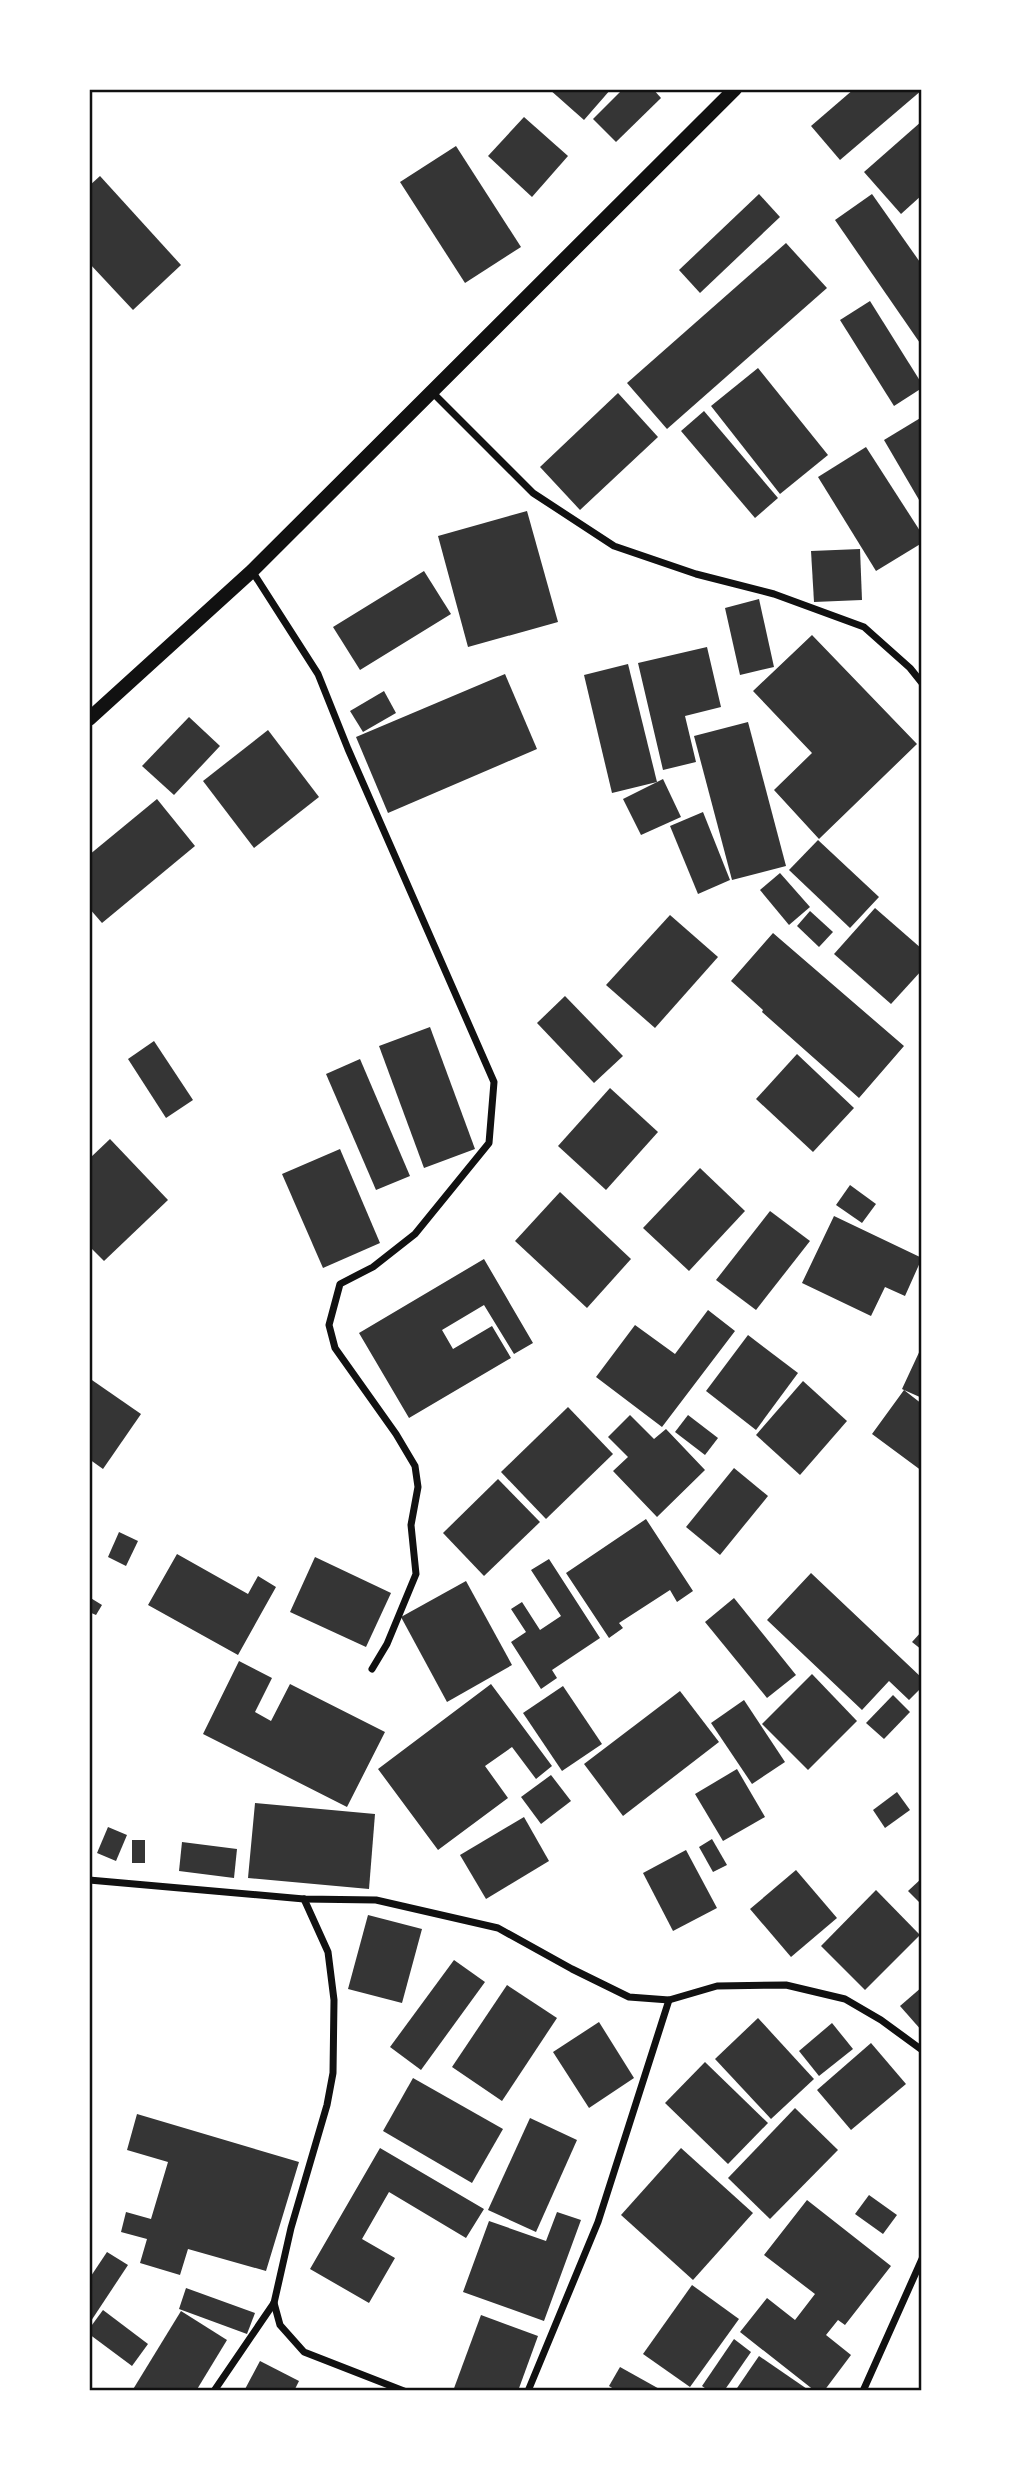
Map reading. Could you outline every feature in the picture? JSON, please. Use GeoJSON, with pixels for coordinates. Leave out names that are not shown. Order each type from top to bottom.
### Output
{"type":"FeatureCollection","features":[{"type":"Feature","properties":{"kind":"main road"},"geometry":{"type":"LineString","coordinates":[[89,719],[252,572],[735,89]]}},
{"type":"Feature","properties":{"kind":"street"},"geometry":{"type":"LineString","coordinates":[[432,391],[533,493],[614,546],[696,575],[774,594],[864,627],[910,668],[922,683]]}},
{"type":"Feature","properties":{"kind":"street"},"geometry":{"type":"LineString","coordinates":[[252,572],[317,674],[494,1082],[489,1143],[415,1234],[373,1267],[340,1284],[329,1325],[335,1348],[415,1465],[418,1487],[411,1525],[416,1574],[387,1644],[372,1669]]}},
{"type":"Feature","properties":{"kind":"street"},"geometry":{"type":"LineString","coordinates":[[89,1880],[304,1899],[376,1900],[498,1928],[629,1997],[669,2000],[717,1986],[786,1985],[845,1999],[881,2020],[922,2050]]}},
{"type":"Feature","properties":{"kind":"street"},"geometry":{"type":"LineString","coordinates":[[214,2391],[274,2303],[291,2228],[327,2105],[333,2073],[334,2000],[328,1952],[304,1899]]}},
{"type":"Feature","properties":{"kind":"street"},"geometry":{"type":"LineString","coordinates":[[528,2391],[598,2222],[669,2000]]}},
{"type":"Feature","properties":{"kind":"street"},"geometry":{"type":"LineString","coordinates":[[863,2391],[922,2259]]}},
{"type":"Feature","properties":{"kind":"street"},"geometry":{"type":"LineString","coordinates":[[274,2303],[279,2325],[304,2352],[404,2391]]}},
{"type":"Feature","properties":{"kind":"building"},"geometry":{"type":"Polygon","coordinates":[[[549,89],[611,89],[584,120],[549,89]]]}},
{"type":"Feature","properties":{"kind":"building"},"geometry":{"type":"Polygon","coordinates":[[[623,89],[653,89],[661,98],[616,142],[593,119],[623,89]]]}},
{"type":"Feature","properties":{"kind":"building"},"geometry":{"type":"Polygon","coordinates":[[[854,89],[922,90],[840,160],[811,126],[854,89]]]}},
{"type":"Feature","properties":{"kind":"building"},"geometry":{"type":"Polygon","coordinates":[[[524,117],[568,156],[532,197],[488,156],[524,117]]]}},
{"type":"Feature","properties":{"kind":"building"},"geometry":{"type":"Polygon","coordinates":[[[922,121],[922,195],[901,214],[864,172],[922,121]]]}},
{"type":"Feature","properties":{"kind":"building"},"geometry":{"type":"Polygon","coordinates":[[[456,146],[521,247],[465,283],[400,182],[456,146]]]}},
{"type":"Feature","properties":{"kind":"building"},"geometry":{"type":"Polygon","coordinates":[[[100,176],[181,265],[133,310],[89,263],[89,186],[100,176]]]}},
{"type":"Feature","properties":{"kind":"building"},"geometry":{"type":"Polygon","coordinates":[[[759,194],[780,217],[700,293],[679,270],[759,194]]]}},
{"type":"Feature","properties":{"kind":"building"},"geometry":{"type":"Polygon","coordinates":[[[872,194],[922,265],[922,346],[835,220],[872,194]]]}},
{"type":"Feature","properties":{"kind":"building"},"geometry":{"type":"Polygon","coordinates":[[[786,243],[827,288],[667,429],[627,383],[786,243]]]}},
{"type":"Feature","properties":{"kind":"building"},"geometry":{"type":"Polygon","coordinates":[[[870,301],[922,384],[922,388],[894,406],[840,320],[870,301]]]}},
{"type":"Feature","properties":{"kind":"building"},"geometry":{"type":"Polygon","coordinates":[[[758,368],[828,455],[780,494],[711,406],[758,368]]]}},
{"type":"Feature","properties":{"kind":"building"},"geometry":{"type":"Polygon","coordinates":[[[618,393],[658,437],[580,510],[540,467],[618,393]]]}},
{"type":"Feature","properties":{"kind":"building"},"geometry":{"type":"Polygon","coordinates":[[[704,411],[778,498],[755,518],[681,431],[704,411]]]}},
{"type":"Feature","properties":{"kind":"building"},"geometry":{"type":"Polygon","coordinates":[[[922,417],[922,505],[884,440],[922,417]]]}},
{"type":"Feature","properties":{"kind":"building"},"geometry":{"type":"Polygon","coordinates":[[[866,447],[922,534],[922,543],[876,571],[818,477],[866,447]]]}},
{"type":"Feature","properties":{"kind":"building"},"geometry":{"type":"Polygon","coordinates":[[[527,511],[558,622],[468,647],[438,536],[527,511]]]}},
{"type":"Feature","properties":{"kind":"building"},"geometry":{"type":"Polygon","coordinates":[[[860,549],[862,600],[814,602],[811,551],[860,549]]]}},
{"type":"Feature","properties":{"kind":"building"},"geometry":{"type":"Polygon","coordinates":[[[424,571],[451,614],[360,670],[333,627],[424,571]]]}},
{"type":"Feature","properties":{"kind":"building"},"geometry":{"type":"Polygon","coordinates":[[[759,599],[774,667],[740,675],[725,608],[759,599]]]}},
{"type":"Feature","properties":{"kind":"building"},"geometry":{"type":"Polygon","coordinates":[[[812,635],[917,744],[819,839],[774,790],[812,753],[753,691],[812,635]]]}},
{"type":"Feature","properties":{"kind":"building"},"geometry":{"type":"Polygon","coordinates":[[[707,647],[721,707],[685,716],[696,762],[663,770],[638,663],[707,647]]]}},
{"type":"Feature","properties":{"kind":"building"},"geometry":{"type":"Polygon","coordinates":[[[628,664],[657,782],[612,793],[584,675],[628,664]]]}},
{"type":"Feature","properties":{"kind":"building"},"geometry":{"type":"Polygon","coordinates":[[[505,674],[537,749],[388,813],[356,737],[505,674]]]}},
{"type":"Feature","properties":{"kind":"building"},"geometry":{"type":"Polygon","coordinates":[[[384,691],[396,713],[363,732],[350,711],[384,691]]]}},
{"type":"Feature","properties":{"kind":"building"},"geometry":{"type":"Polygon","coordinates":[[[189,717],[220,746],[174,795],[142,766],[189,717]]]}},
{"type":"Feature","properties":{"kind":"building"},"geometry":{"type":"Polygon","coordinates":[[[748,722],[786,866],[732,880],[694,736],[748,722]]]}},
{"type":"Feature","properties":{"kind":"building"},"geometry":{"type":"Polygon","coordinates":[[[268,730],[319,797],[254,848],[203,781],[268,730]]]}},
{"type":"Feature","properties":{"kind":"building"},"geometry":{"type":"Polygon","coordinates":[[[663,779],[681,817],[641,835],[623,799],[663,779]]]}},
{"type":"Feature","properties":{"kind":"building"},"geometry":{"type":"Polygon","coordinates":[[[157,799],[195,846],[102,923],[89,908],[89,855],[157,799]]]}},
{"type":"Feature","properties":{"kind":"building"},"geometry":{"type":"Polygon","coordinates":[[[703,812],[730,880],[698,894],[670,826],[703,812]]]}},
{"type":"Feature","properties":{"kind":"building"},"geometry":{"type":"Polygon","coordinates":[[[818,840],[879,897],[850,928],[789,870],[818,840]]]}},
{"type":"Feature","properties":{"kind":"building"},"geometry":{"type":"Polygon","coordinates":[[[780,873],[810,907],[789,925],[760,890],[780,873]]]}},
{"type":"Feature","properties":{"kind":"building"},"geometry":{"type":"Polygon","coordinates":[[[875,908],[922,949],[922,970],[891,1004],[834,954],[875,908]]]}},
{"type":"Feature","properties":{"kind":"building"},"geometry":{"type":"Polygon","coordinates":[[[810,911],[833,932],[819,947],[797,926],[810,911]]]}},
{"type":"Feature","properties":{"kind":"building"},"geometry":{"type":"Polygon","coordinates":[[[670,915],[718,957],[655,1028],[606,985],[670,915]]]}},
{"type":"Feature","properties":{"kind":"building"},"geometry":{"type":"Polygon","coordinates":[[[773,933],[904,1046],[859,1098],[731,981],[773,933]]]}},
{"type":"Feature","properties":{"kind":"building"},"geometry":{"type":"Polygon","coordinates":[[[565,996],[623,1056],[594,1083],[537,1023],[565,996]]]}},
{"type":"Feature","properties":{"kind":"building"},"geometry":{"type":"Polygon","coordinates":[[[430,1027],[475,1149],[424,1168],[379,1046],[430,1027]]]}},
{"type":"Feature","properties":{"kind":"building"},"geometry":{"type":"Polygon","coordinates":[[[154,1041],[193,1100],[166,1118],[128,1059],[154,1041]]]}},
{"type":"Feature","properties":{"kind":"building"},"geometry":{"type":"Polygon","coordinates":[[[797,1054],[854,1108],[813,1152],[756,1099],[797,1054]]]}},
{"type":"Feature","properties":{"kind":"building"},"geometry":{"type":"Polygon","coordinates":[[[360,1059],[410,1176],[376,1190],[326,1074],[360,1059]]]}},
{"type":"Feature","properties":{"kind":"building"},"geometry":{"type":"Polygon","coordinates":[[[610,1088],[658,1132],[606,1190],[558,1146],[610,1088]]]}},
{"type":"Feature","properties":{"kind":"building"},"geometry":{"type":"Polygon","coordinates":[[[110,1139],[168,1200],[104,1261],[89,1246],[89,1159],[110,1139]]]}},
{"type":"Feature","properties":{"kind":"building"},"geometry":{"type":"Polygon","coordinates":[[[340,1149],[380,1243],[323,1268],[282,1174],[340,1149]]]}},
{"type":"Feature","properties":{"kind":"building"},"geometry":{"type":"Polygon","coordinates":[[[700,1168],[745,1211],[689,1271],[643,1228],[700,1168]]]}},
{"type":"Feature","properties":{"kind":"building"},"geometry":{"type":"Polygon","coordinates":[[[850,1185],[876,1204],[862,1223],[836,1205],[850,1185]]]}},
{"type":"Feature","properties":{"kind":"building"},"geometry":{"type":"Polygon","coordinates":[[[560,1192],[631,1259],[587,1308],[515,1241],[560,1192]]]}},
{"type":"Feature","properties":{"kind":"building"},"geometry":{"type":"Polygon","coordinates":[[[770,1211],[810,1241],[756,1310],[716,1280],[770,1211]]]}},
{"type":"Feature","properties":{"kind":"building"},"geometry":{"type":"Polygon","coordinates":[[[834,1216],[922,1258],[905,1296],[885,1287],[871,1316],[802,1283],[834,1216]]]}},
{"type":"Feature","properties":{"kind":"building"},"geometry":{"type":"Polygon","coordinates":[[[484,1259],[533,1343],[514,1354],[484,1305],[442,1330],[453,1349],[492,1326],[511,1358],[409,1418],[359,1333],[484,1259]]]}},
{"type":"Feature","properties":{"kind":"building"},"geometry":{"type":"Polygon","coordinates":[[[708,1310],[735,1331],[662,1427],[596,1377],[635,1325],[675,1354],[708,1310]]]}},
{"type":"Feature","properties":{"kind":"building"},"geometry":{"type":"Polygon","coordinates":[[[748,1335],[798,1373],[756,1430],[706,1391],[748,1335]]]}},
{"type":"Feature","properties":{"kind":"building"},"geometry":{"type":"Polygon","coordinates":[[[922,1346],[922,1398],[902,1389],[922,1346]]]}},
{"type":"Feature","properties":{"kind":"building"},"geometry":{"type":"Polygon","coordinates":[[[89,1378],[141,1414],[103,1469],[89,1459],[89,1378]]]}},
{"type":"Feature","properties":{"kind":"building"},"geometry":{"type":"Polygon","coordinates":[[[803,1381],[847,1421],[800,1475],[756,1435],[803,1381]]]}},
{"type":"Feature","properties":{"kind":"building"},"geometry":{"type":"Polygon","coordinates":[[[904,1390],[922,1404],[922,1471],[872,1434],[904,1390]]]}},
{"type":"Feature","properties":{"kind":"building"},"geometry":{"type":"Polygon","coordinates":[[[568,1407],[613,1454],[546,1519],[501,1472],[568,1407]]]}},
{"type":"Feature","properties":{"kind":"building"},"geometry":{"type":"Polygon","coordinates":[[[630,1415],[654,1439],[666,1429],[705,1470],[657,1517],[613,1471],[628,1457],[608,1437],[630,1415]]]}},
{"type":"Feature","properties":{"kind":"building"},"geometry":{"type":"Polygon","coordinates":[[[688,1415],[718,1438],[705,1455],[675,1432],[688,1415]]]}},
{"type":"Feature","properties":{"kind":"building"},"geometry":{"type":"Polygon","coordinates":[[[734,1468],[768,1496],[720,1555],[686,1527],[734,1468]]]}},
{"type":"Feature","properties":{"kind":"building"},"geometry":{"type":"Polygon","coordinates":[[[498,1479],[540,1522],[484,1576],[443,1533],[498,1479]]]}},
{"type":"Feature","properties":{"kind":"building"},"geometry":{"type":"Polygon","coordinates":[[[646,1519],[693,1591],[677,1602],[670,1590],[619,1623],[623,1628],[609,1638],[566,1573],[646,1519]]]}},
{"type":"Feature","properties":{"kind":"building"},"geometry":{"type":"Polygon","coordinates":[[[119,1532],[138,1541],[126,1566],[108,1557],[119,1532]]]}},
{"type":"Feature","properties":{"kind":"building"},"geometry":{"type":"Polygon","coordinates":[[[177,1554],[248,1594],[258,1576],[276,1587],[238,1655],[148,1605],[177,1554]]]}},
{"type":"Feature","properties":{"kind":"building"},"geometry":{"type":"Polygon","coordinates":[[[315,1557],[391,1593],[366,1647],[290,1612],[315,1557]]]}},
{"type":"Feature","properties":{"kind":"building"},"geometry":{"type":"Polygon","coordinates":[[[549,1559],[600,1638],[552,1670],[557,1678],[541,1689],[511,1642],[526,1632],[511,1609],[522,1602],[540,1630],[561,1616],[531,1570],[549,1559]]]}},
{"type":"Feature","properties":{"kind":"building"},"geometry":{"type":"Polygon","coordinates":[[[811,1573],[922,1678],[922,1687],[909,1700],[889,1681],[862,1710],[767,1620],[811,1573]]]}},
{"type":"Feature","properties":{"kind":"building"},"geometry":{"type":"Polygon","coordinates":[[[466,1581],[512,1665],[447,1702],[401,1617],[466,1581]]]}},
{"type":"Feature","properties":{"kind":"building"},"geometry":{"type":"Polygon","coordinates":[[[89,1597],[102,1605],[96,1615],[89,1612],[89,1597]]]}},
{"type":"Feature","properties":{"kind":"building"},"geometry":{"type":"Polygon","coordinates":[[[734,1598],[796,1675],[767,1698],[705,1622],[734,1598]]]}},
{"type":"Feature","properties":{"kind":"building"},"geometry":{"type":"Polygon","coordinates":[[[922,1631],[922,1650],[912,1642],[922,1631]]]}},
{"type":"Feature","properties":{"kind":"building"},"geometry":{"type":"Polygon","coordinates":[[[239,1661],[272,1678],[255,1712],[271,1721],[290,1684],[385,1732],[347,1807],[203,1734],[239,1661]]]}},
{"type":"Feature","properties":{"kind":"building"},"geometry":{"type":"Polygon","coordinates":[[[812,1674],[857,1721],[808,1770],[762,1724],[812,1674]]]}},
{"type":"Feature","properties":{"kind":"building"},"geometry":{"type":"Polygon","coordinates":[[[491,1684],[552,1766],[536,1779],[512,1747],[485,1766],[508,1798],[438,1850],[378,1769],[491,1684]]]}},
{"type":"Feature","properties":{"kind":"building"},"geometry":{"type":"Polygon","coordinates":[[[563,1686],[602,1744],[562,1771],[523,1713],[563,1686]]]}},
{"type":"Feature","properties":{"kind":"building"},"geometry":{"type":"Polygon","coordinates":[[[680,1691],[719,1742],[623,1816],[584,1764],[680,1691]]]}},
{"type":"Feature","properties":{"kind":"building"},"geometry":{"type":"Polygon","coordinates":[[[893,1695],[910,1712],[884,1739],[866,1723],[893,1695]]]}},
{"type":"Feature","properties":{"kind":"building"},"geometry":{"type":"Polygon","coordinates":[[[744,1700],[785,1762],[752,1784],[711,1723],[744,1700]]]}},
{"type":"Feature","properties":{"kind":"building"},"geometry":{"type":"Polygon","coordinates":[[[737,1769],[765,1817],[723,1841],[695,1794],[737,1769]]]}},
{"type":"Feature","properties":{"kind":"building"},"geometry":{"type":"Polygon","coordinates":[[[551,1775],[571,1801],[541,1824],[521,1797],[551,1775]]]}},
{"type":"Feature","properties":{"kind":"building"},"geometry":{"type":"Polygon","coordinates":[[[897,1792],[910,1810],[885,1828],[873,1810],[897,1792]]]}},
{"type":"Feature","properties":{"kind":"building"},"geometry":{"type":"Polygon","coordinates":[[[255,1803],[375,1814],[369,1889],[248,1878],[255,1803]]]}},
{"type":"Feature","properties":{"kind":"building"},"geometry":{"type":"Polygon","coordinates":[[[524,1817],[549,1861],[486,1899],[460,1855],[524,1817]]]}},
{"type":"Feature","properties":{"kind":"building"},"geometry":{"type":"Polygon","coordinates":[[[108,1827],[127,1835],[116,1861],[97,1853],[108,1827]]]}},
{"type":"Feature","properties":{"kind":"building"},"geometry":{"type":"Polygon","coordinates":[[[712,1839],[727,1865],[713,1872],[699,1847],[712,1839]]]}},
{"type":"Feature","properties":{"kind":"building"},"geometry":{"type":"Polygon","coordinates":[[[132,1840],[145,1840],[145,1863],[132,1863],[132,1840]]]}},
{"type":"Feature","properties":{"kind":"building"},"geometry":{"type":"Polygon","coordinates":[[[182,1842],[237,1849],[234,1878],[179,1871],[182,1842]]]}},
{"type":"Feature","properties":{"kind":"building"},"geometry":{"type":"Polygon","coordinates":[[[686,1850],[717,1908],[673,1931],[643,1873],[686,1850]]]}},
{"type":"Feature","properties":{"kind":"building"},"geometry":{"type":"Polygon","coordinates":[[[796,1870],[837,1918],[791,1957],[750,1909],[796,1870]]]}},
{"type":"Feature","properties":{"kind":"building"},"geometry":{"type":"Polygon","coordinates":[[[922,1878],[922,1905],[908,1891],[922,1878]]]}},
{"type":"Feature","properties":{"kind":"building"},"geometry":{"type":"Polygon","coordinates":[[[876,1890],[920,1935],[865,1990],[821,1946],[876,1890]]]}},
{"type":"Feature","properties":{"kind":"building"},"geometry":{"type":"Polygon","coordinates":[[[368,1915],[422,1929],[402,2003],[348,1989],[368,1915]]]}},
{"type":"Feature","properties":{"kind":"building"},"geometry":{"type":"Polygon","coordinates":[[[454,1960],[485,1982],[421,2070],[390,2047],[454,1960]]]}},
{"type":"Feature","properties":{"kind":"building"},"geometry":{"type":"Polygon","coordinates":[[[507,1985],[557,2018],[502,2101],[452,2067],[507,1985]]]}},
{"type":"Feature","properties":{"kind":"building"},"geometry":{"type":"Polygon","coordinates":[[[922,1987],[922,2031],[900,2006],[922,1987]]]}},
{"type":"Feature","properties":{"kind":"building"},"geometry":{"type":"Polygon","coordinates":[[[758,2018],[814,2079],[771,2119],[715,2059],[758,2018]]]}},
{"type":"Feature","properties":{"kind":"building"},"geometry":{"type":"Polygon","coordinates":[[[599,2022],[634,2078],[589,2108],[553,2052],[599,2022]]]}},
{"type":"Feature","properties":{"kind":"building"},"geometry":{"type":"Polygon","coordinates":[[[832,2023],[853,2049],[819,2076],[799,2051],[832,2023]]]}},
{"type":"Feature","properties":{"kind":"building"},"geometry":{"type":"Polygon","coordinates":[[[871,2043],[906,2084],[851,2130],[817,2090],[871,2043]]]}},
{"type":"Feature","properties":{"kind":"building"},"geometry":{"type":"Polygon","coordinates":[[[705,2062],[768,2123],[728,2164],[665,2103],[705,2062]]]}},
{"type":"Feature","properties":{"kind":"building"},"geometry":{"type":"Polygon","coordinates":[[[413,2078],[503,2129],[472,2183],[383,2131],[413,2078]]]}},
{"type":"Feature","properties":{"kind":"building"},"geometry":{"type":"Polygon","coordinates":[[[795,2108],[838,2150],[770,2219],[728,2178],[795,2108]]]}},
{"type":"Feature","properties":{"kind":"building"},"geometry":{"type":"Polygon","coordinates":[[[137,2114],[299,2162],[266,2271],[188,2249],[180,2275],[140,2263],[147,2239],[121,2232],[126,2212],[151,2219],[168,2162],[127,2150],[137,2114]]]}},
{"type":"Feature","properties":{"kind":"building"},"geometry":{"type":"Polygon","coordinates":[[[530,2118],[577,2140],[536,2232],[488,2210],[530,2118]]]}},
{"type":"Feature","properties":{"kind":"building"},"geometry":{"type":"Polygon","coordinates":[[[380,2148],[484,2209],[466,2238],[389,2192],[362,2239],[395,2258],[369,2303],[310,2269],[380,2148]]]}},
{"type":"Feature","properties":{"kind":"building"},"geometry":{"type":"Polygon","coordinates":[[[681,2148],[753,2213],[693,2280],[621,2215],[681,2148]]]}},
{"type":"Feature","properties":{"kind":"building"},"geometry":{"type":"Polygon","coordinates":[[[869,2195],[897,2215],[883,2234],[855,2214],[869,2195]]]}},
{"type":"Feature","properties":{"kind":"building"},"geometry":{"type":"Polygon","coordinates":[[[807,2200],[891,2266],[845,2325],[838,2320],[826,2335],[851,2355],[824,2391],[815,2391],[740,2332],[767,2298],[795,2320],[815,2294],[764,2255],[807,2200]]]}},
{"type":"Feature","properties":{"kind":"building"},"geometry":{"type":"Polygon","coordinates":[[[557,2212],[581,2220],[544,2321],[463,2292],[489,2221],[546,2241],[557,2212]]]}},
{"type":"Feature","properties":{"kind":"building"},"geometry":{"type":"Polygon","coordinates":[[[107,2252],[128,2265],[89,2324],[89,2279],[107,2252]]]}},
{"type":"Feature","properties":{"kind":"building"},"geometry":{"type":"Polygon","coordinates":[[[692,2285],[739,2319],[690,2387],[643,2354],[692,2285]]]}},
{"type":"Feature","properties":{"kind":"building"},"geometry":{"type":"Polygon","coordinates":[[[186,2288],[255,2313],[247,2334],[179,2309],[186,2288]]]}},
{"type":"Feature","properties":{"kind":"building"},"geometry":{"type":"Polygon","coordinates":[[[103,2310],[148,2344],[132,2366],[89,2334],[89,2329],[103,2310]]]}},
{"type":"Feature","properties":{"kind":"building"},"geometry":{"type":"Polygon","coordinates":[[[181,2311],[227,2340],[196,2391],[132,2391],[181,2311]]]}},
{"type":"Feature","properties":{"kind":"building"},"geometry":{"type":"Polygon","coordinates":[[[481,2315],[538,2336],[518,2391],[453,2391],[481,2315]]]}},
{"type":"Feature","properties":{"kind":"building"},"geometry":{"type":"Polygon","coordinates":[[[734,2339],[751,2352],[724,2391],[709,2391],[702,2386],[734,2339]]]}},
{"type":"Feature","properties":{"kind":"building"},"geometry":{"type":"Polygon","coordinates":[[[759,2356],[810,2391],[735,2391],[759,2356]]]}},
{"type":"Feature","properties":{"kind":"building"},"geometry":{"type":"Polygon","coordinates":[[[260,2361],[299,2381],[294,2391],[244,2391],[260,2361]]]}},
{"type":"Feature","properties":{"kind":"building"},"geometry":{"type":"Polygon","coordinates":[[[620,2367],[663,2391],[617,2391],[609,2386],[620,2367]]]}}]}
